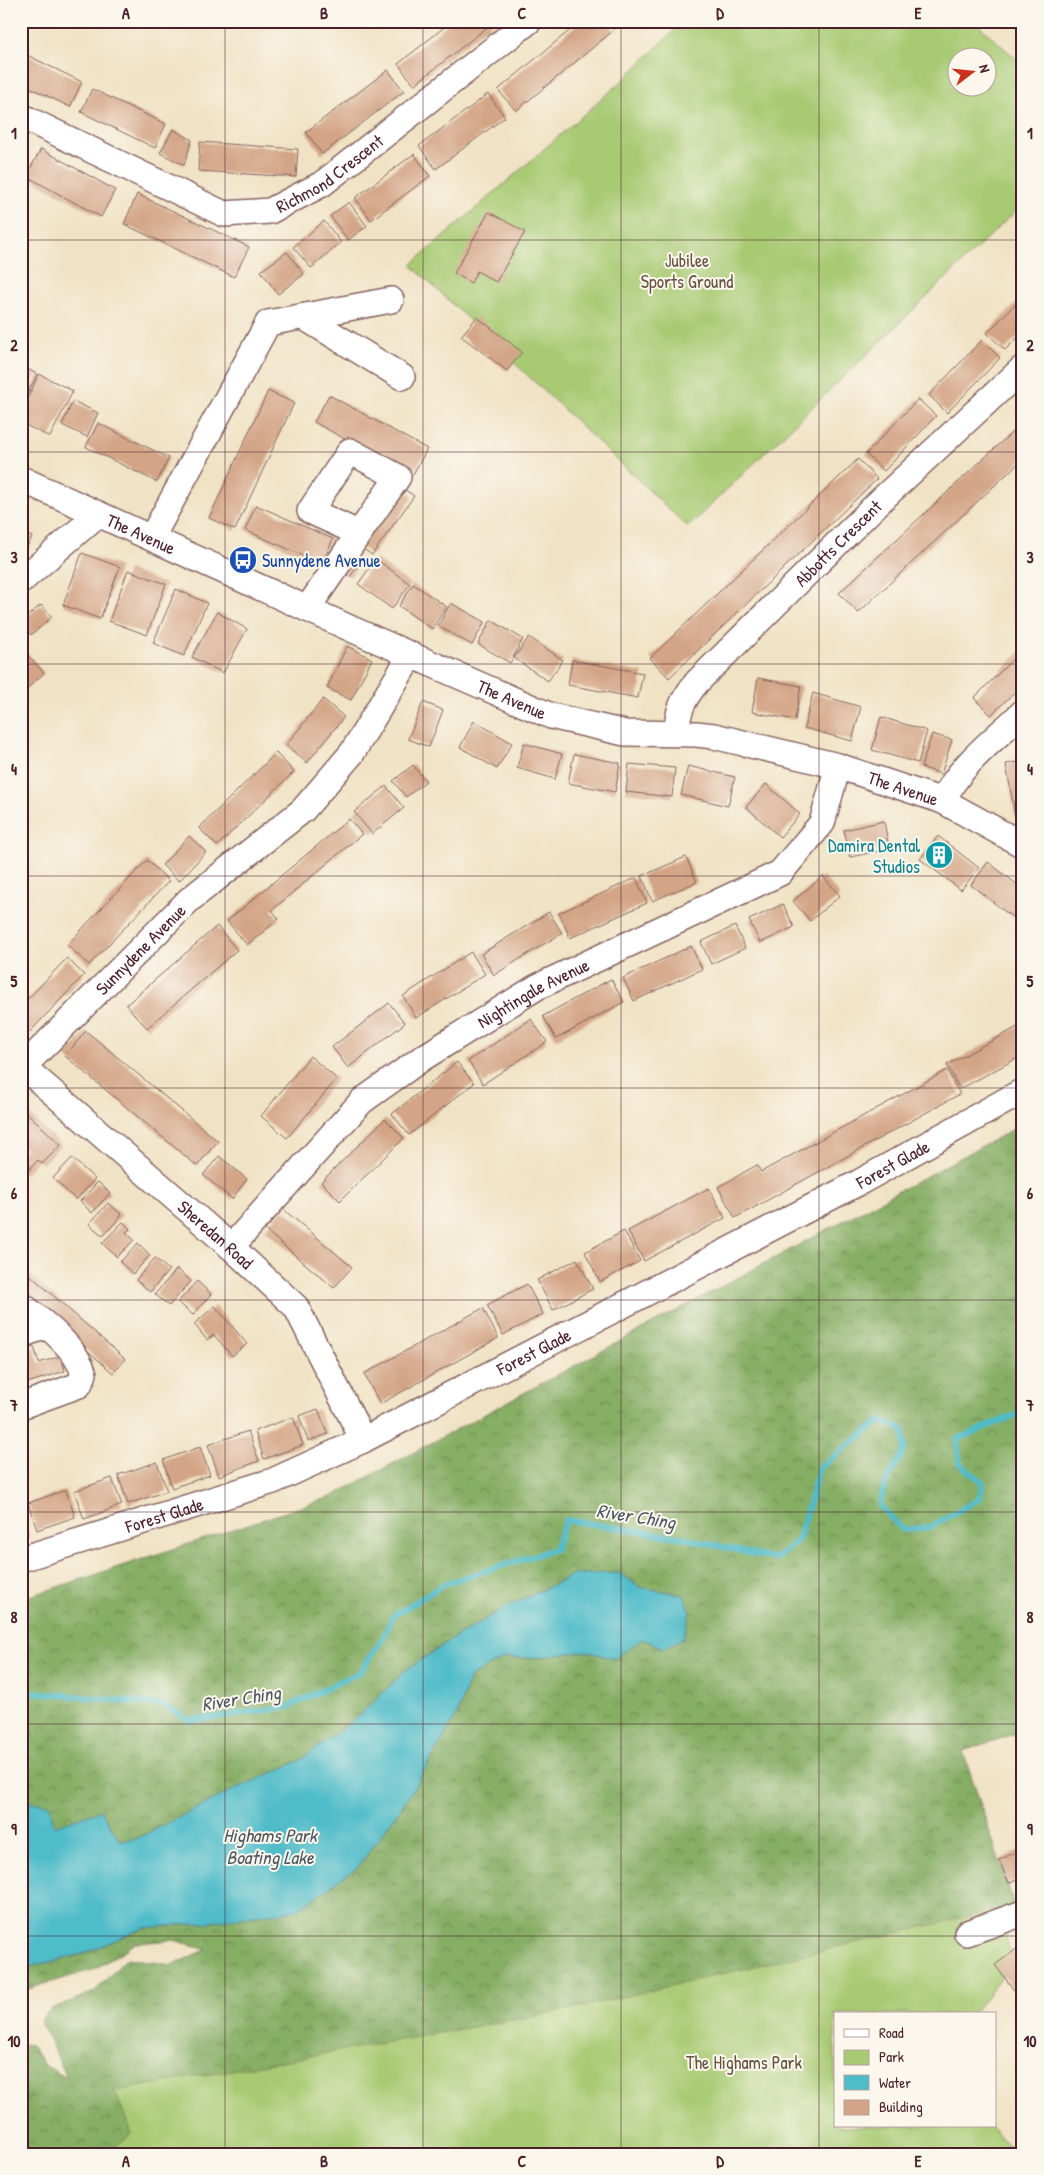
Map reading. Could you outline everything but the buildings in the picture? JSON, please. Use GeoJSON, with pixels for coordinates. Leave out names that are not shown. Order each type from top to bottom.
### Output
{"type":"FeatureCollection","features":[{"type":"Feature","properties":{"kind":"street","name":"Richmond Crescent"},"geometry":{"type":"LineString","coordinates":[[21,116],[224,214],[270,211],[322,184],[529,21]]}},
{"type":"Feature","properties":{"kind":"street"},"geometry":{"type":"LineString","coordinates":[[152,537],[268,324],[390,300]]}},
{"type":"Feature","properties":{"kind":"street"},"geometry":{"type":"LineString","coordinates":[[304,317],[402,377]]}},
{"type":"Feature","properties":{"kind":"street","name":"Abbotts Crescent"},"geometry":{"type":"LineString","coordinates":[[676,733],[678,711],[684,697],[697,682],[880,502],[1023,368]]}},
{"type":"Feature","properties":{"kind":"street","name":"The Avenue"},"geometry":{"type":"LineString","coordinates":[[21,479],[307,609],[551,716],[626,733],[676,733],[714,736],[838,766],[942,801],[1023,845]]}},
{"type":"Feature","properties":{"kind":"street"},"geometry":{"type":"LineString","coordinates":[[21,581],[98,514]]}},
{"type":"Feature","properties":{"kind":"street"},"geometry":{"type":"LineString","coordinates":[[307,609],[358,533]]}},
{"type":"Feature","properties":{"kind":"street","name":"Sunnydene Avenue"},"geometry":{"type":"LineString","coordinates":[[22,1067],[189,900],[303,810],[352,753],[411,655]]}},
{"type":"Feature","properties":{"kind":"street"},"geometry":{"type":"LineString","coordinates":[[942,801],[949,788],[967,765],[1023,712]]}},
{"type":"Feature","properties":{"kind":"street","name":"Nightingale Avenue"},"geometry":{"type":"LineString","coordinates":[[231,1247],[362,1101],[421,1059],[537,987],[780,873],[822,823],[838,766]]}},
{"type":"Feature","properties":{"kind":"street","name":"Sheredan Road"},"geometry":{"type":"LineString","coordinates":[[22,1067],[231,1247],[296,1307],[363,1440]]}},
{"type":"Feature","properties":{"kind":"street","name":"Forest Glade"},"geometry":{"type":"LineString","coordinates":[[21,1559],[273,1481],[363,1440],[860,1182],[1023,1091]]}},
{"type":"Feature","properties":{"kind":"street"},"geometry":{"type":"LineString","coordinates":[[21,1304],[70,1350],[82,1365],[84,1374],[79,1385],[21,1406]]}},
{"type":"Feature","properties":{"kind":"street"},"geometry":{"type":"LineString","coordinates":[[21,1335],[46,1326]]}},
{"type":"Feature","properties":{"kind":"street"},"geometry":{"type":"LineString","coordinates":[[967,1933],[1023,1913]]}},
{"type":"Feature","properties":{"kind":"green space","name":"Jubilee Sports Ground"},"geometry":{"type":"Polygon","coordinates":[[[684,21],[974,21],[1023,65],[1023,204],[688,527],[411,265],[621,82],[684,21]]]}},
{"type":"Feature","properties":{"kind":"green space"},"geometry":{"type":"Polygon","coordinates":[[[1023,1124],[1023,1731],[963,1751],[1016,1911],[147,2137],[129,2154],[21,2154],[21,2044],[31,2045],[44,2065],[67,2078],[40,2020],[51,2009],[94,1992],[127,1958],[172,1965],[207,1949],[174,1940],[136,1943],[95,1969],[21,1991],[21,1969],[83,1954],[144,1928],[213,1922],[358,1867],[411,1793],[457,1715],[470,1677],[505,1658],[534,1658],[586,1651],[613,1659],[642,1639],[684,1595],[639,1587],[620,1573],[576,1574],[506,1607],[453,1638],[406,1670],[359,1716],[301,1760],[233,1790],[138,1838],[120,1841],[54,1826],[50,1804],[21,1802],[21,1599],[331,1497],[1023,1124]]]}},
{"type":"Feature","properties":{"kind":"green space","name":"The Highams Park"},"geometry":{"type":"Polygon","coordinates":[[[1000,1909],[1012,1964],[975,2012],[834,2012],[834,2128],[992,2128],[1017,2154],[105,2154],[132,2134],[115,2091],[567,2010],[1000,1909]]]}},
{"type":"Feature","properties":{"kind":"water","name":"Highams Park Boating Lake"},"geometry":{"type":"Polygon","coordinates":[[[620,1573],[639,1587],[684,1595],[690,1613],[683,1638],[663,1648],[642,1639],[614,1659],[586,1651],[534,1658],[505,1658],[470,1677],[457,1715],[411,1793],[358,1867],[297,1910],[213,1922],[144,1928],[83,1954],[21,1969],[21,1802],[50,1804],[54,1826],[101,1810],[120,1841],[138,1838],[233,1790],[301,1760],[359,1716],[406,1670],[506,1607],[576,1574],[620,1573]]]}},
{"type":"Feature","properties":{"kind":"waterway","name":"River Ching"},"geometry":{"type":"LineString","coordinates":[[21,1689],[31,1692],[164,1705],[190,1721],[288,1707],[360,1672],[383,1638],[393,1616],[444,1584],[555,1549],[566,1520],[684,1538],[776,1559],[799,1539],[819,1468],[880,1421],[903,1429],[905,1449],[884,1486],[880,1506],[903,1530],[930,1527],[979,1499],[983,1483],[959,1463],[957,1439],[1023,1412]]}},
{"type":"Feature","properties":{"kind":"place","name":"Sunnydene Avenue"},"geometry":{"type":"Point","coordinates":[243,560]}},
{"type":"Feature","properties":{"kind":"place","name":"Damira Dental Studios"},"geometry":{"type":"Point","coordinates":[939,855]}}]}
